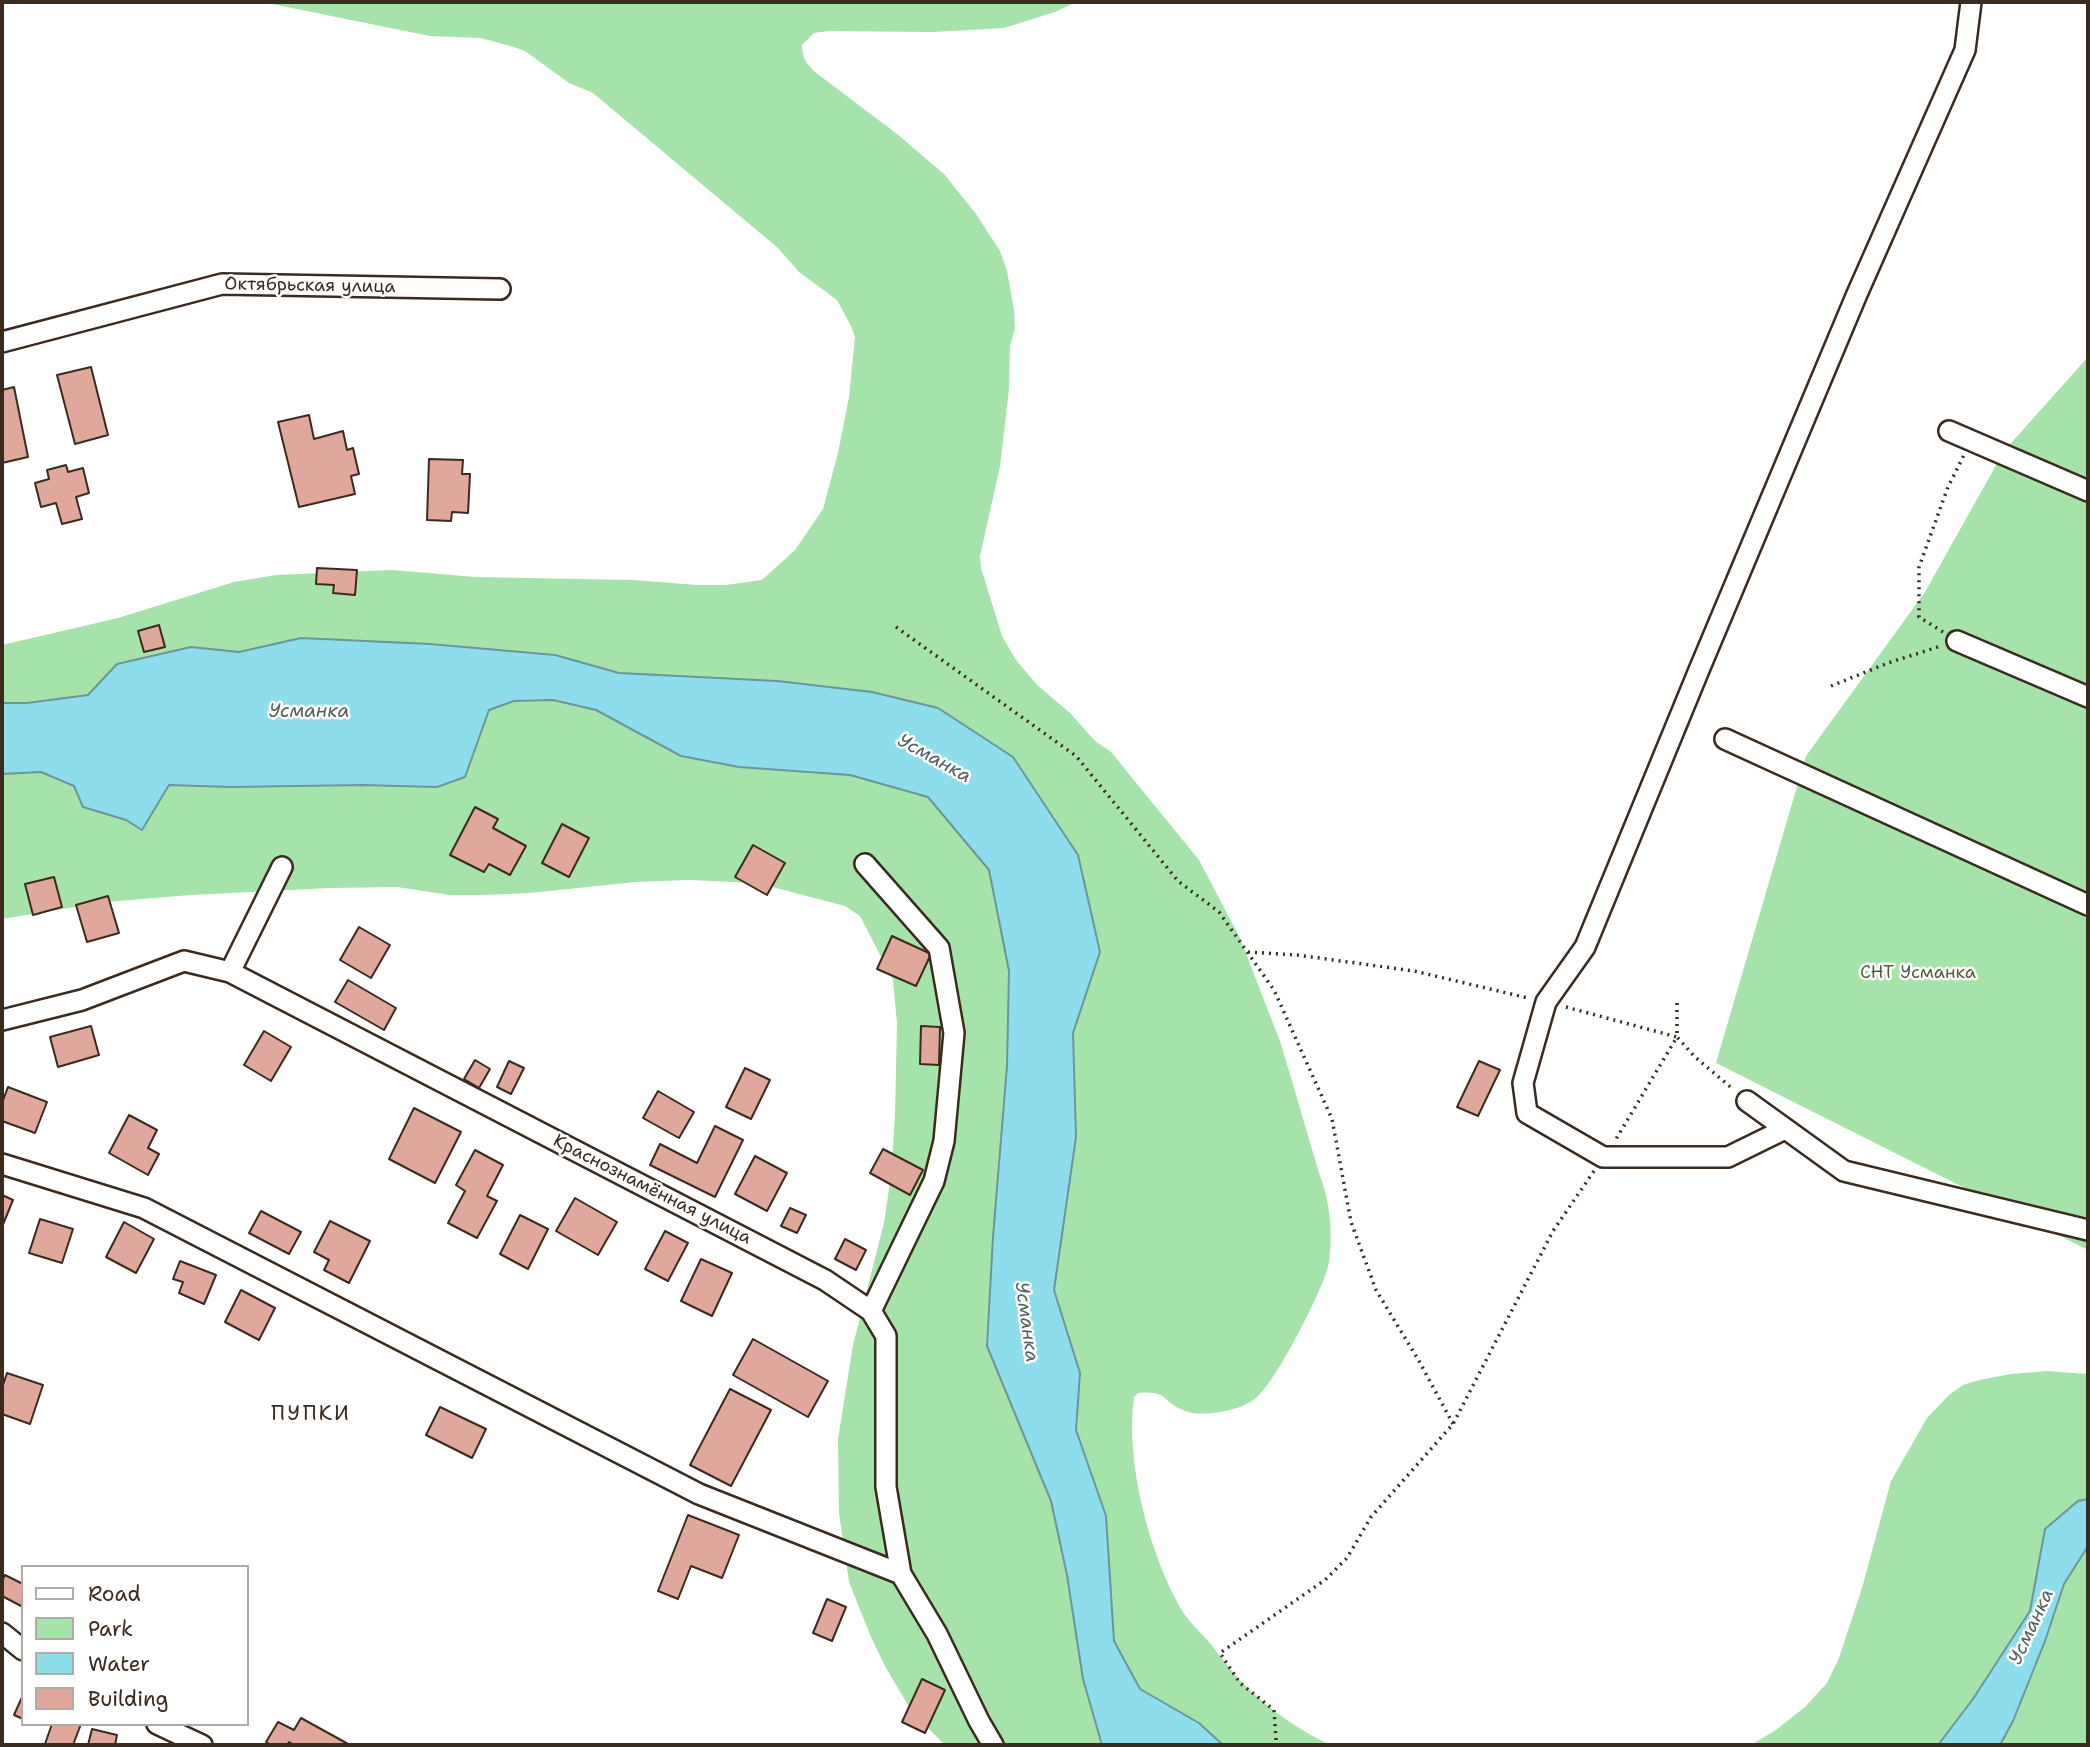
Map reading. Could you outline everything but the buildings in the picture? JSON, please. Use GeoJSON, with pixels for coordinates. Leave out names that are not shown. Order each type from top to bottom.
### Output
{"type":"FeatureCollection","features":[{"type":"Feature","properties":{"kind":"street"},"geometry":{"type":"LineString","coordinates":[[1785,1129],[1728,1157],[1604,1157],[1527,1113],[1522,1083],[1546,1002],[1585,947],[1847,319],[1965,50],[1971,2]]}},
{"type":"Feature","properties":{"kind":"street","name":"Октябрьская улица"},"geometry":{"type":"LineString","coordinates":[[2,342],[222,284],[500,289]]}},
{"type":"Feature","properties":{"kind":"street"},"geometry":{"type":"LineString","coordinates":[[1948,431],[2088,491]]}},
{"type":"Feature","properties":{"kind":"street"},"geometry":{"type":"LineString","coordinates":[[1957,641],[2088,697]]}},
{"type":"Feature","properties":{"kind":"street"},"geometry":{"type":"LineString","coordinates":[[1725,739],[2088,905]]}},
{"type":"Feature","properties":{"kind":"street"},"geometry":{"type":"LineString","coordinates":[[865,864],[939,948],[954,1033],[944,1141],[934,1181],[871,1311],[886,1336],[886,1487],[901,1574],[937,1634],[993,1745]]}},
{"type":"Feature","properties":{"kind":"street"},"geometry":{"type":"LineString","coordinates":[[230,972],[282,867]]}},
{"type":"Feature","properties":{"kind":"street","name":"Краснознамённая улица"},"geometry":{"type":"LineString","coordinates":[[2,1020],[82,1000],[184,961],[230,972],[825,1280],[871,1311]]}},
{"type":"Feature","properties":{"kind":"street"},"geometry":{"type":"LineString","coordinates":[[1746,1101],[1844,1171],[2088,1230]]}},
{"type":"Feature","properties":{"kind":"street"},"geometry":{"type":"LineString","coordinates":[[2,1164],[145,1208],[699,1494],[901,1574]]}},
{"type":"Feature","properties":{"kind":"street"},"geometry":{"type":"LineString","coordinates":[[2,1633],[21,1648]]}},
{"type":"Feature","properties":{"kind":"street"},"geometry":{"type":"LineString","coordinates":[[161,1726],[202,1745]]}},
{"type":"Feature","properties":{"kind":"path"},"geometry":{"type":"LineString","coordinates":[[1957,641],[1919,617],[1919,567],[1948,487],[1971,440]]}},
{"type":"Feature","properties":{"kind":"path"},"geometry":{"type":"LineString","coordinates":[[895,627],[1076,756],[1178,881],[1219,912],[1248,952],[1274,990],[1332,1119],[1351,1222],[1376,1290],[1453,1424]]}},
{"type":"Feature","properties":{"kind":"path"},"geometry":{"type":"LineString","coordinates":[[1831,686],[1888,663],[1957,641]]}},
{"type":"Feature","properties":{"kind":"path"},"geometry":{"type":"LineString","coordinates":[[1248,952],[1297,955],[1414,971],[1677,1037],[1695,1057],[1746,1101]]}},
{"type":"Feature","properties":{"kind":"path"},"geometry":{"type":"LineString","coordinates":[[1276,1740],[1274,1710],[1240,1683],[1220,1653],[1325,1580],[1347,1558],[1371,1517],[1453,1424],[1553,1231],[1631,1117],[1677,1037],[1677,1003]]}},
{"type":"Feature","properties":{"kind":"green space"},"geometry":{"type":"Polygon","coordinates":[[[246,2],[1076,2],[1055,12],[1004,28],[933,32],[814,33],[802,45],[802,50],[805,60],[815,72],[897,134],[944,174],[976,214],[1000,251],[1007,271],[1015,328],[1010,346],[1009,389],[1000,466],[980,556],[981,568],[1002,636],[1016,660],[1037,685],[1070,713],[1095,741],[1111,752],[1199,860],[1240,938],[1281,1044],[1328,1206],[1331,1239],[1326,1274],[1287,1354],[1257,1397],[1236,1408],[1203,1414],[1178,1408],[1156,1393],[1138,1393],[1134,1397],[1133,1450],[1136,1478],[1150,1534],[1169,1586],[1184,1613],[1240,1680],[1260,1699],[1288,1721],[1330,1745],[945,1745],[912,1712],[885,1666],[849,1582],[839,1513],[838,1439],[853,1345],[884,1223],[891,1175],[897,1023],[893,980],[860,916],[845,906],[757,883],[689,880],[483,895],[450,895],[397,887],[190,895],[106,902],[2,919],[2,645],[118,618],[234,582],[276,575],[392,570],[475,577],[633,580],[697,585],[726,585],[762,580],[795,550],[823,509],[838,453],[849,397],[855,337],[837,300],[799,272],[778,248],[593,93],[569,83],[525,51],[481,38],[430,36],[272,4],[246,2]]]}},
{"type":"Feature","properties":{"kind":"green space","name":"СНТ Усманка"},"geometry":{"type":"Polygon","coordinates":[[[2088,357],[2088,1250],[1716,1063],[1806,756],[1925,592],[2004,451],[2088,357]]]}},
{"type":"Feature","properties":{"kind":"green space"},"geometry":{"type":"Polygon","coordinates":[[[2047,1371],[2088,1374],[2088,1745],[1751,1745],[1776,1730],[1805,1707],[1827,1683],[1839,1658],[1862,1588],[1891,1481],[1927,1418],[1963,1385],[2011,1374],[2047,1371]]]}},
{"type":"Feature","properties":{"kind":"water","name":"Усманка"},"geometry":{"type":"Polygon","coordinates":[[[301,638],[430,644],[555,655],[619,673],[777,681],[872,692],[938,708],[1013,757],[1078,855],[1100,952],[1073,1033],[1076,1137],[1054,1290],[1080,1373],[1076,1430],[1106,1516],[1114,1641],[1140,1689],[1199,1723],[1223,1745],[1102,1745],[1083,1679],[1067,1575],[1051,1501],[987,1346],[1007,1066],[1009,971],[989,870],[928,797],[850,775],[739,767],[681,756],[596,710],[553,700],[514,701],[489,710],[465,777],[437,787],[169,785],[142,830],[126,820],[83,807],[74,786],[41,772],[2,774],[2,703],[27,703],[88,695],[117,664],[191,647],[239,652],[301,638]]]}},
{"type":"Feature","properties":{"kind":"water","name":"Усманка"},"geometry":{"type":"Polygon","coordinates":[[[2088,1499],[2088,1546],[2064,1584],[2045,1641],[2013,1721],[2000,1745],[1938,1745],[1973,1699],[2030,1611],[2045,1529],[2078,1501],[2088,1499]]]}},
{"type":"Feature","properties":{"kind":"district","name":"ПУПКИ"},"geometry":{"type":"Point","coordinates":[311,1415]}}]}
